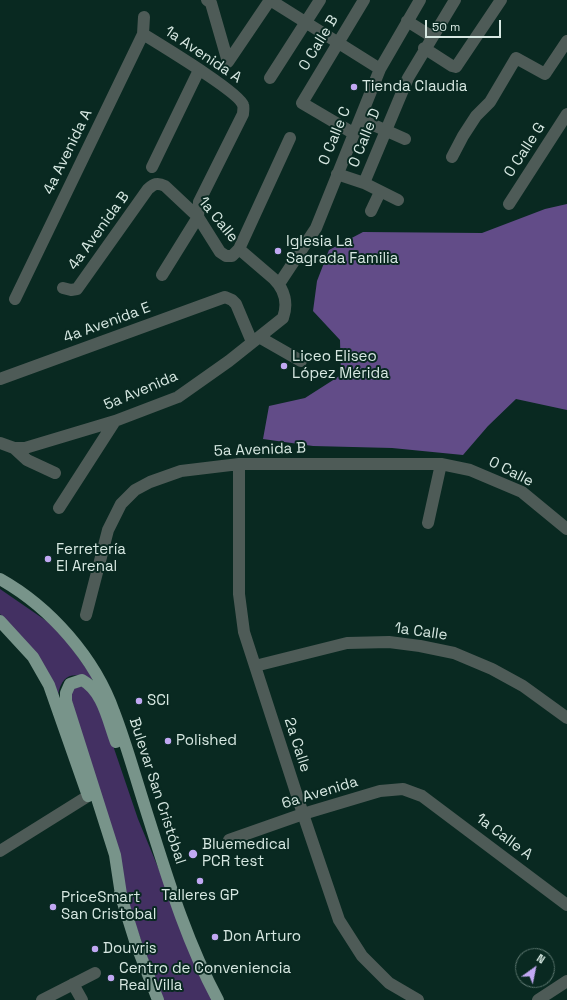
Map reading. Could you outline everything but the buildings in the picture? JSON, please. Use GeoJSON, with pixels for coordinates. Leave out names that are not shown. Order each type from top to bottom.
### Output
{"type":"FeatureCollection","features":[{"type":"Feature","properties":{"kind":"main road","name":"Bulevar San Cristóbal"},"geometry":{"type":"LineString","coordinates":[[0,579],[20,591],[50,617],[79,649],[97,675],[114,711],[184,926],[204,973],[218,1000]]}},
{"type":"Feature","properties":{"kind":"main road"},"geometry":{"type":"LineString","coordinates":[[0,621],[32,657],[49,685],[88,796],[136,944],[158,1000]]}},
{"type":"Feature","properties":{"kind":"main road"},"geometry":{"type":"LineString","coordinates":[[122,901],[115,855],[66,701],[67,688],[70,684],[82,680],[94,689],[100,700],[123,759],[142,818],[162,860]]}},
{"type":"Feature","properties":{"kind":"street"},"geometry":{"type":"LineString","coordinates":[[207,0],[210,3],[228,62],[270,0],[380,69]]}},
{"type":"Feature","properties":{"kind":"street"},"geometry":{"type":"LineString","coordinates":[[270,78],[320,0]]}},
{"type":"Feature","properties":{"kind":"street","name":"0 Calle B"},"geometry":{"type":"LineString","coordinates":[[353,133],[302,103],[364,0]]}},
{"type":"Feature","properties":{"kind":"street","name":"0 Calle C"},"geometry":{"type":"LineString","coordinates":[[279,284],[316,228],[380,69],[420,0]]}},
{"type":"Feature","properties":{"kind":"street","name":"0 Calle D"},"geometry":{"type":"LineString","coordinates":[[364,183],[408,78],[424,48],[455,0]]}},
{"type":"Feature","properties":{"kind":"street"},"geometry":{"type":"LineString","coordinates":[[424,48],[452,66],[459,65],[501,0]]}},
{"type":"Feature","properties":{"kind":"street","name":"4a Avenida A"},"geometry":{"type":"LineString","coordinates":[[15,299],[143,34],[144,17]]}},
{"type":"Feature","properties":{"kind":"street"},"geometry":{"type":"LineString","coordinates":[[407,22],[432,36]]}},
{"type":"Feature","properties":{"kind":"street","name":"1a Avenida A"},"geometry":{"type":"LineString","coordinates":[[143,34],[199,70],[238,98],[243,105],[243,114],[199,202],[198,217]]}},
{"type":"Feature","properties":{"kind":"street"},"geometry":{"type":"LineString","coordinates":[[452,157],[463,136],[476,116],[490,102],[516,58],[544,74],[567,41]]}},
{"type":"Feature","properties":{"kind":"street"},"geometry":{"type":"LineString","coordinates":[[152,167],[199,70]]}},
{"type":"Feature","properties":{"kind":"street","name":"0 Calle G"},"geometry":{"type":"LineString","coordinates":[[509,204],[567,114]]}},
{"type":"Feature","properties":{"kind":"street"},"geometry":{"type":"LineString","coordinates":[[360,120],[405,139]]}},
{"type":"Feature","properties":{"kind":"street"},"geometry":{"type":"LineString","coordinates":[[240,249],[290,138]]}},
{"type":"Feature","properties":{"kind":"street"},"geometry":{"type":"LineString","coordinates":[[337,174],[364,183],[398,200]]}},
{"type":"Feature","properties":{"kind":"street","name":"1a Calle"},"geometry":{"type":"LineString","coordinates":[[159,183],[165,186],[198,217],[220,252],[226,256],[232,256],[240,249],[279,284],[285,298],[286,309],[283,318]]}},
{"type":"Feature","properties":{"kind":"street","name":"4a Avenida B"},"geometry":{"type":"LineString","coordinates":[[63,288],[71,290],[77,289],[148,189],[153,184],[159,183]]}},
{"type":"Feature","properties":{"kind":"street"},"geometry":{"type":"LineString","coordinates":[[371,211],[380,192]]}},
{"type":"Feature","properties":{"kind":"street"},"geometry":{"type":"LineString","coordinates":[[162,275],[198,217]]}},
{"type":"Feature","properties":{"kind":"street","name":"4a Avenida E"},"geometry":{"type":"LineString","coordinates":[[0,379],[225,297],[232,300],[236,304],[256,339]]}},
{"type":"Feature","properties":{"kind":"street","name":"5a Avenida"},"geometry":{"type":"LineString","coordinates":[[14,448],[25,448],[115,421],[178,396],[210,375],[283,318]]}},
{"type":"Feature","properties":{"kind":"street"},"geometry":{"type":"LineString","coordinates":[[256,339],[301,361]]}},
{"type":"Feature","properties":{"kind":"street"},"geometry":{"type":"LineString","coordinates":[[59,508],[115,421]]}},
{"type":"Feature","properties":{"kind":"street"},"geometry":{"type":"LineString","coordinates":[[0,443],[14,448],[26,460],[55,473]]}},
{"type":"Feature","properties":{"kind":"street","name":"5a Avenida B"},"geometry":{"type":"LineString","coordinates":[[86,615],[108,530],[121,504],[135,490],[150,482],[181,471],[239,464],[436,464]]}},
{"type":"Feature","properties":{"kind":"street","name":"2a Calle"},"geometry":{"type":"LineString","coordinates":[[239,464],[239,594],[244,632],[303,814],[339,920],[362,956],[389,983],[418,1000]]}},
{"type":"Feature","properties":{"kind":"street"},"geometry":{"type":"LineString","coordinates":[[428,524],[436,464]]}},
{"type":"Feature","properties":{"kind":"street","name":"0 Calle"},"geometry":{"type":"LineString","coordinates":[[436,464],[470,470],[522,492],[567,528]]}},
{"type":"Feature","properties":{"kind":"street","name":"1a Calle"},"geometry":{"type":"LineString","coordinates":[[255,666],[347,643],[389,642],[420,646],[454,653],[492,669],[523,686],[567,718]]}},
{"type":"Feature","properties":{"kind":"street","name":"6a Avenida"},"geometry":{"type":"LineString","coordinates":[[229,840],[303,814],[380,791],[403,789],[422,796]]}},
{"type":"Feature","properties":{"kind":"street"},"geometry":{"type":"LineString","coordinates":[[0,851],[88,796]]}},
{"type":"Feature","properties":{"kind":"street","name":"1a Calle A"},"geometry":{"type":"LineString","coordinates":[[422,796],[567,905]]}},
{"type":"Feature","properties":{"kind":"street"},"geometry":{"type":"LineString","coordinates":[[42,1000],[95,973]]}},
{"type":"Feature","properties":{"kind":"street"},"geometry":{"type":"LineString","coordinates":[[538,1000],[567,981]]}},
{"type":"Feature","properties":{"kind":"street"},"geometry":{"type":"LineString","coordinates":[[74,984],[82,1000]]}},
{"type":"Feature","properties":{"kind":"shaded area"},"geometry":{"type":"Polygon","coordinates":[[[567,204],[567,410],[516,399],[488,426],[463,455],[392,448],[313,446],[263,439],[269,406],[305,398],[341,375],[340,340],[313,311],[317,281],[329,250],[363,232],[482,233],[545,209],[567,204]]]}},
{"type":"Feature","properties":{"kind":"shaded area"},"geometry":{"type":"Polygon","coordinates":[[[0,589],[48,622],[69,644],[94,680],[75,675],[70,676],[63,682],[58,695],[26,642],[0,614],[0,589]]]}},
{"type":"Feature","properties":{"kind":"shaded area"},"geometry":{"type":"Polygon","coordinates":[[[79,686],[86,688],[91,692],[105,722],[138,819],[213,1000],[163,1000],[127,902],[70,694],[73,689],[79,686]]]}},
{"type":"Feature","properties":{"kind":"place","name":"Tienda Claudia"},"geometry":{"type":"Point","coordinates":[354,87]}},
{"type":"Feature","properties":{"kind":"place","name":"Iglesia La Sagrada Familia"},"geometry":{"type":"Point","coordinates":[278,251]}},
{"type":"Feature","properties":{"kind":"place","name":"Liceo Eliseo López Mérida"},"geometry":{"type":"Point","coordinates":[284,366]}},
{"type":"Feature","properties":{"kind":"place","name":"Ferretería El Arenal"},"geometry":{"type":"Point","coordinates":[48,559]}},
{"type":"Feature","properties":{"kind":"place","name":"SCI"},"geometry":{"type":"Point","coordinates":[139,701]}},
{"type":"Feature","properties":{"kind":"place","name":"Polished"},"geometry":{"type":"Point","coordinates":[168,741]}},
{"type":"Feature","properties":{"kind":"place","name":"Bluemedical PCR test"},"geometry":{"type":"Point","coordinates":[193,854]}},
{"type":"Feature","properties":{"kind":"place","name":"Talleres GP"},"geometry":{"type":"Point","coordinates":[200,881]}},
{"type":"Feature","properties":{"kind":"place","name":"PriceSmart San Cristobal"},"geometry":{"type":"Point","coordinates":[53,907]}},
{"type":"Feature","properties":{"kind":"place","name":"Don Arturo"},"geometry":{"type":"Point","coordinates":[215,937]}},
{"type":"Feature","properties":{"kind":"place","name":"Douvris"},"geometry":{"type":"Point","coordinates":[95,949]}},
{"type":"Feature","properties":{"kind":"place","name":"Centro de Conveniencia Real Villa"},"geometry":{"type":"Point","coordinates":[111,978]}}]}
